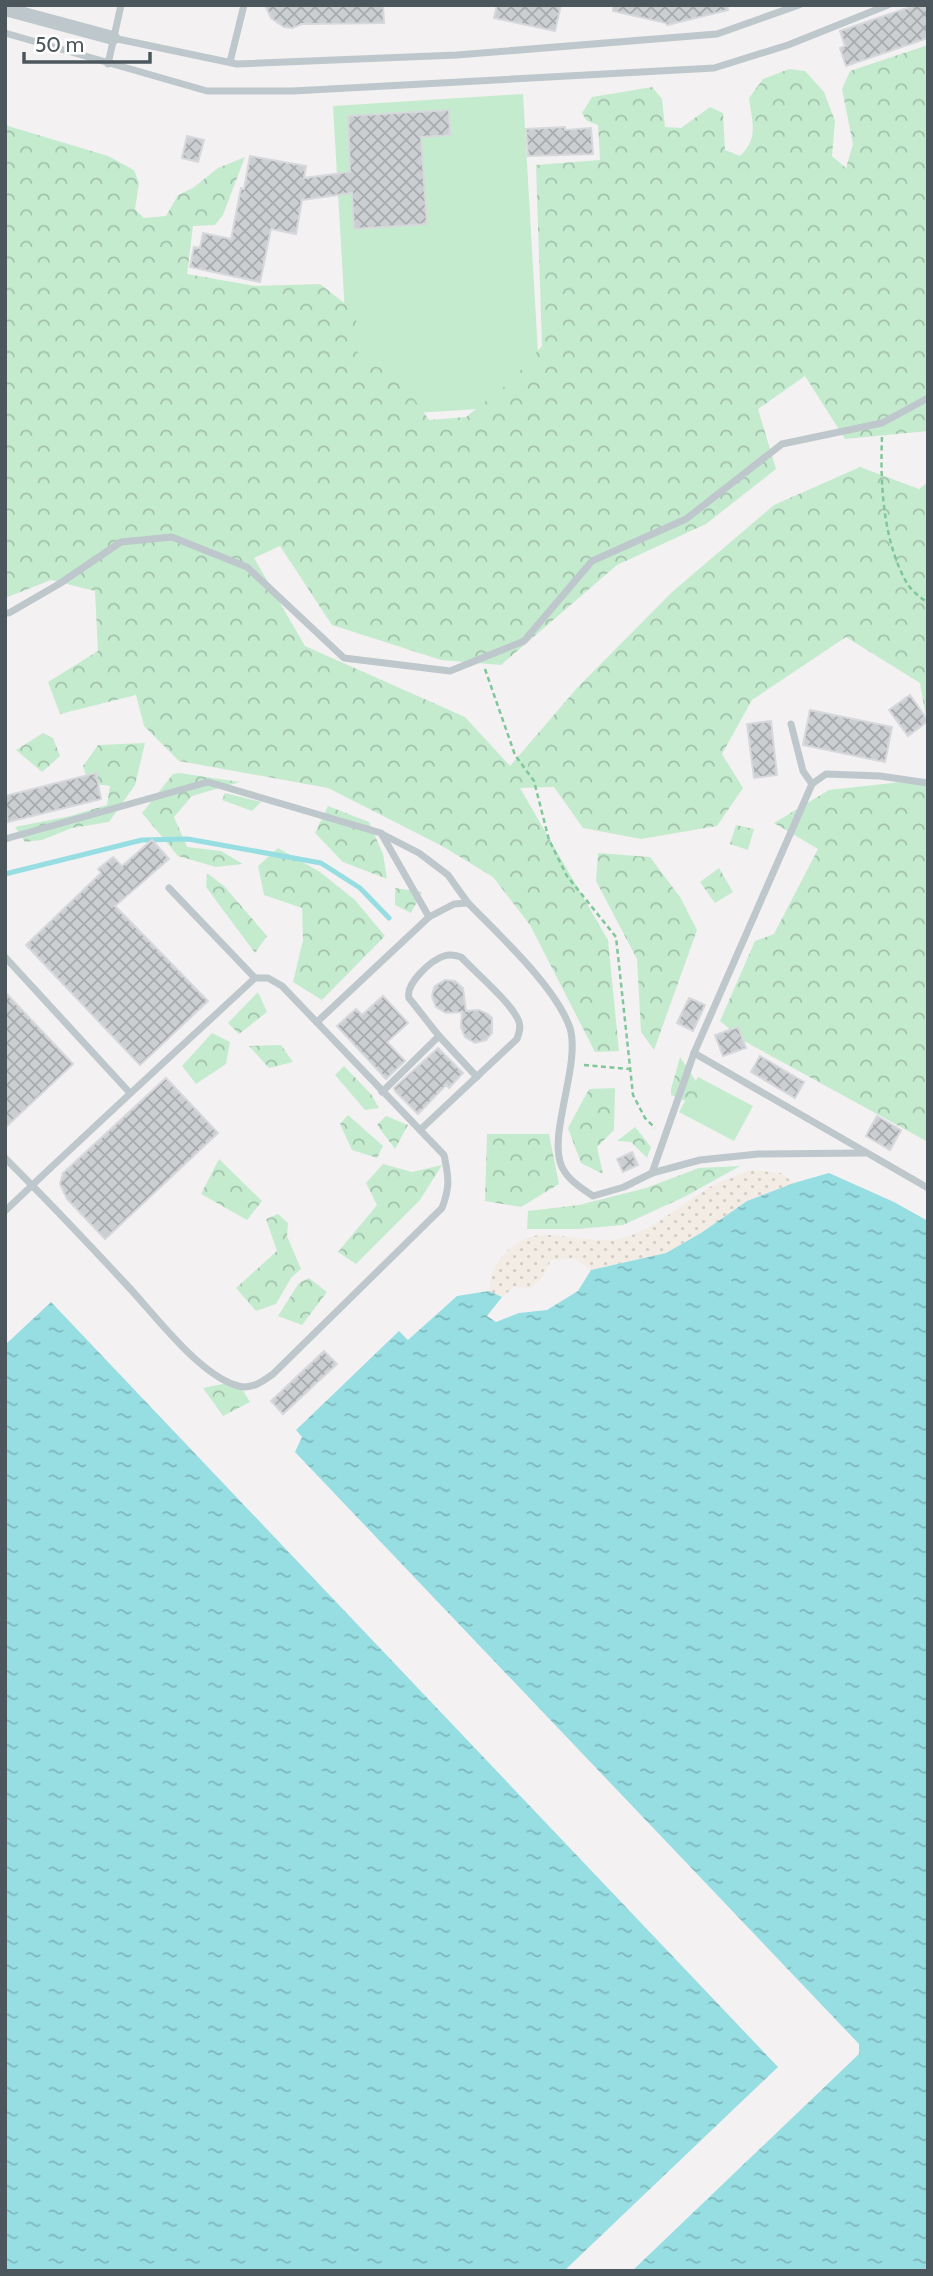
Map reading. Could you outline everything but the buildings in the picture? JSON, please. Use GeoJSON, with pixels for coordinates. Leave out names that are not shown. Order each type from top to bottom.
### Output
{"type":"FeatureCollection","features":[{"type":"Feature","properties":{"kind":"street"},"geometry":{"type":"LineString","coordinates":[[5,9],[113,38]]}},
{"type":"Feature","properties":{"kind":"lane"},"geometry":{"type":"LineString","coordinates":[[108,64],[121,5]]}},
{"type":"Feature","properties":{"kind":"lane"},"geometry":{"type":"LineString","coordinates":[[230,62],[244,5]]}},
{"type":"Feature","properties":{"kind":"lane"},"geometry":{"type":"LineString","coordinates":[[113,38],[237,64],[457,55],[717,34],[799,5]]}},
{"type":"Feature","properties":{"kind":"lane"},"geometry":{"type":"LineString","coordinates":[[5,33],[207,91],[292,91],[714,68],[788,45],[888,5]]}},
{"type":"Feature","properties":{"kind":"lane"},"geometry":{"type":"LineString","coordinates":[[5,613],[59,584],[121,542],[172,537],[247,567],[344,658],[450,670],[524,641],[592,561],[686,519],[782,444],[882,423],[928,398]]}},
{"type":"Feature","properties":{"kind":"lane"},"geometry":{"type":"LineString","coordinates":[[791,724],[803,771],[812,784]]}},
{"type":"Feature","properties":{"kind":"lane"},"geometry":{"type":"LineString","coordinates":[[652,1173],[694,1053],[812,784],[826,774],[880,776],[928,783]]}},
{"type":"Feature","properties":{"kind":"lane"},"geometry":{"type":"LineString","coordinates":[[5,839],[208,782],[381,833],[419,853],[447,875],[468,903],[550,991],[570,1028],[572,1045],[558,1146],[561,1166],[575,1184],[593,1196],[624,1187],[652,1173],[701,1160],[758,1154],[865,1153]]}},
{"type":"Feature","properties":{"kind":"lane"},"geometry":{"type":"LineString","coordinates":[[381,833],[429,917]]}},
{"type":"Feature","properties":{"kind":"lane"},"geometry":{"type":"LineString","coordinates":[[169,888],[255,978]]}},
{"type":"Feature","properties":{"kind":"lane"},"geometry":{"type":"LineString","coordinates":[[317,1022],[429,917],[454,904],[468,903]]}},
{"type":"Feature","properties":{"kind":"lane"},"geometry":{"type":"LineString","coordinates":[[420,1130],[477,1077],[517,1039],[520,1030],[520,1023],[513,1012],[461,957],[453,954],[444,956],[411,983],[407,991],[413,1006],[477,1077]]}},
{"type":"Feature","properties":{"kind":"lane"},"geometry":{"type":"LineString","coordinates":[[5,957],[130,1093]]}},
{"type":"Feature","properties":{"kind":"lane"},"geometry":{"type":"LineString","coordinates":[[5,1158],[32,1185],[212,1375],[238,1387],[258,1385],[273,1374],[442,1208],[449,1190],[449,1175],[444,1155],[282,986],[268,978],[255,978],[130,1093],[32,1185],[5,1210]]}},
{"type":"Feature","properties":{"kind":"lane"},"geometry":{"type":"LineString","coordinates":[[382,1092],[439,1036]]}},
{"type":"Feature","properties":{"kind":"lane"},"geometry":{"type":"LineString","coordinates":[[694,1053],[928,1188]]}},
{"type":"Feature","properties":{"kind":"path"},"geometry":{"type":"LineString","coordinates":[[882,423],[880,480],[892,547],[909,586],[928,603]]}},
{"type":"Feature","properties":{"kind":"path"},"geometry":{"type":"LineString","coordinates":[[481,658],[515,755],[534,781],[549,840],[567,876],[616,937],[633,1095],[645,1118],[664,1138]]}},
{"type":"Feature","properties":{"kind":"path"},"geometry":{"type":"LineString","coordinates":[[570,1063],[629,1069]]}},
{"type":"Feature","properties":{"kind":"green space"},"geometry":{"type":"Polygon","coordinates":[[[928,45],[928,431],[845,439],[805,376],[758,409],[776,469],[706,524],[617,565],[501,665],[441,660],[332,625],[280,546],[254,558],[305,646],[465,717],[510,766],[577,688],[672,592],[774,505],[860,467],[919,489],[928,482],[928,728],[920,683],[846,637],[752,700],[722,754],[743,788],[717,826],[641,839],[583,828],[554,787],[520,788],[608,940],[619,1051],[595,1052],[530,925],[493,877],[442,846],[328,788],[179,761],[144,726],[136,695],[60,714],[48,682],[98,651],[95,591],[51,580],[5,598],[5,125],[108,156],[134,170],[139,183],[135,209],[144,218],[166,216],[178,195],[193,188],[218,168],[245,157],[223,215],[215,225],[193,226],[187,274],[255,286],[320,284],[357,313],[354,346],[365,363],[390,371],[429,420],[466,417],[511,381],[542,346],[536,165],[600,160],[598,125],[587,121],[582,113],[592,97],[652,87],[662,99],[665,127],[681,128],[710,107],[723,113],[725,150],[740,156],[752,136],[749,98],[763,79],[789,69],[805,71],[824,92],[835,121],[832,156],[846,168],[853,144],[842,89],[850,71],[928,45]]]}},
{"type":"Feature","properties":{"kind":"green space"},"geometry":{"type":"Polygon","coordinates":[[[523,94],[541,405],[351,417],[333,106],[523,94]]]}},
{"type":"Feature","properties":{"kind":"green space"},"geometry":{"type":"Polygon","coordinates":[[[43,733],[53,738],[60,756],[42,772],[16,750],[43,733]]]}},
{"type":"Feature","properties":{"kind":"green space"},"geometry":{"type":"Polygon","coordinates":[[[145,743],[135,785],[109,822],[72,828],[42,840],[25,842],[15,827],[107,805],[110,786],[88,783],[83,766],[98,745],[145,743]]]}},
{"type":"Feature","properties":{"kind":"green space"},"geometry":{"type":"Polygon","coordinates":[[[173,774],[240,782],[192,796],[174,817],[187,847],[221,851],[243,864],[216,867],[178,856],[142,813],[173,774]]]}},
{"type":"Feature","properties":{"kind":"green space"},"geometry":{"type":"Polygon","coordinates":[[[928,779],[928,1142],[744,1041],[720,1021],[755,941],[774,934],[818,849],[774,823],[829,790],[928,779]]]}},
{"type":"Feature","properties":{"kind":"green space"},"geometry":{"type":"Polygon","coordinates":[[[225,793],[261,802],[252,811],[222,800],[225,793]]]}},
{"type":"Feature","properties":{"kind":"green space"},"geometry":{"type":"Polygon","coordinates":[[[328,806],[369,822],[383,854],[387,879],[343,862],[315,833],[328,806]]]}},
{"type":"Feature","properties":{"kind":"green space"},"geometry":{"type":"Polygon","coordinates":[[[736,825],[754,829],[748,850],[730,844],[736,825]]]}},
{"type":"Feature","properties":{"kind":"green space"},"geometry":{"type":"Polygon","coordinates":[[[278,848],[320,872],[355,900],[385,936],[322,1000],[293,982],[303,940],[302,908],[264,895],[258,866],[278,848]]]}},
{"type":"Feature","properties":{"kind":"green space"},"geometry":{"type":"Polygon","coordinates":[[[598,853],[650,857],[680,897],[697,930],[654,1050],[641,1032],[637,959],[596,881],[598,853]]]}},
{"type":"Feature","properties":{"kind":"green space"},"geometry":{"type":"Polygon","coordinates":[[[719,868],[733,892],[715,903],[700,882],[719,868]]]}},
{"type":"Feature","properties":{"kind":"green space"},"geometry":{"type":"Polygon","coordinates":[[[207,873],[224,886],[267,936],[255,953],[206,887],[207,873]]]}},
{"type":"Feature","properties":{"kind":"green space"},"geometry":{"type":"Polygon","coordinates":[[[395,888],[422,892],[411,913],[395,905],[395,888]]]}},
{"type":"Feature","properties":{"kind":"green space"},"geometry":{"type":"Polygon","coordinates":[[[258,992],[267,1012],[239,1034],[228,1023],[258,992]]]}},
{"type":"Feature","properties":{"kind":"green space"},"geometry":{"type":"Polygon","coordinates":[[[212,1033],[230,1042],[226,1064],[196,1084],[182,1066],[212,1033]]]}},
{"type":"Feature","properties":{"kind":"green space"},"geometry":{"type":"Polygon","coordinates":[[[281,1045],[293,1062],[269,1068],[249,1046],[281,1045]]]}},
{"type":"Feature","properties":{"kind":"green space"},"geometry":{"type":"Polygon","coordinates":[[[680,1057],[703,1092],[697,1106],[671,1095],[680,1057]]]}},
{"type":"Feature","properties":{"kind":"green space"},"geometry":{"type":"Polygon","coordinates":[[[344,1066],[371,1094],[379,1108],[365,1110],[335,1075],[344,1066]]]}},
{"type":"Feature","properties":{"kind":"green space"},"geometry":{"type":"Polygon","coordinates":[[[698,1077],[753,1106],[734,1141],[679,1112],[698,1077]]]}},
{"type":"Feature","properties":{"kind":"green space"},"geometry":{"type":"Polygon","coordinates":[[[615,1088],[614,1130],[597,1147],[603,1174],[581,1163],[568,1128],[589,1089],[615,1088]]]}},
{"type":"Feature","properties":{"kind":"green space"},"geometry":{"type":"Polygon","coordinates":[[[348,1115],[383,1146],[377,1158],[352,1150],[340,1124],[348,1115]]]}},
{"type":"Feature","properties":{"kind":"green space"},"geometry":{"type":"Polygon","coordinates":[[[386,1116],[408,1125],[395,1149],[377,1125],[386,1116]]]}},
{"type":"Feature","properties":{"kind":"green space"},"geometry":{"type":"Polygon","coordinates":[[[635,1127],[651,1147],[647,1158],[631,1142],[617,1141],[635,1127]]]}},
{"type":"Feature","properties":{"kind":"green space"},"geometry":{"type":"Polygon","coordinates":[[[487,1134],[549,1134],[559,1184],[521,1207],[485,1201],[487,1134]]]}},
{"type":"Feature","properties":{"kind":"green space"},"geometry":{"type":"Polygon","coordinates":[[[219,1159],[262,1201],[247,1220],[201,1194],[219,1159]]]}},
{"type":"Feature","properties":{"kind":"green space"},"geometry":{"type":"Polygon","coordinates":[[[383,1164],[412,1172],[442,1165],[420,1200],[356,1264],[338,1252],[377,1205],[366,1183],[383,1164]]]}},
{"type":"Feature","properties":{"kind":"green space"},"geometry":{"type":"Polygon","coordinates":[[[740,1166],[684,1197],[623,1225],[578,1229],[527,1229],[528,1211],[579,1205],[646,1188],[699,1168],[740,1166]]]}},
{"type":"Feature","properties":{"kind":"green space"},"geometry":{"type":"Polygon","coordinates":[[[278,1214],[288,1223],[287,1236],[301,1269],[291,1278],[276,1304],[256,1311],[236,1288],[277,1251],[266,1219],[278,1214]]]}},
{"type":"Feature","properties":{"kind":"green space"},"geometry":{"type":"Polygon","coordinates":[[[309,1278],[327,1292],[302,1325],[278,1316],[299,1283],[309,1278]]]}},
{"type":"Feature","properties":{"kind":"green space"},"geometry":{"type":"Polygon","coordinates":[[[237,1381],[250,1402],[223,1416],[203,1388],[237,1381]]]}},
{"type":"Feature","properties":{"kind":"sand"},"geometry":{"type":"Polygon","coordinates":[[[750,1170],[781,1173],[794,1183],[747,1201],[666,1253],[591,1270],[576,1259],[551,1260],[542,1278],[531,1288],[514,1287],[502,1297],[489,1291],[491,1275],[498,1261],[522,1240],[545,1235],[598,1240],[623,1238],[657,1222],[710,1187],[750,1170]]]}},
{"type":"Feature","properties":{"kind":"water"},"geometry":{"type":"Polygon","coordinates":[[[829,1173],[894,1202],[928,1221],[928,2271],[632,2271],[859,2054],[859,2044],[295,1452],[302,1437],[296,1430],[399,1331],[408,1340],[457,1296],[489,1291],[502,1297],[487,1316],[496,1322],[519,1313],[547,1310],[578,1291],[591,1270],[666,1253],[747,1201],[829,1173]]]}},
{"type":"Feature","properties":{"kind":"water"},"geometry":{"type":"Polygon","coordinates":[[[51,1302],[778,2067],[564,2271],[5,2271],[5,1345],[51,1302]]]}},
{"type":"Feature","properties":{"kind":"waterway"},"geometry":{"type":"LineString","coordinates":[[5,874],[142,840],[188,839],[321,863],[360,888],[389,918]]}}]}
